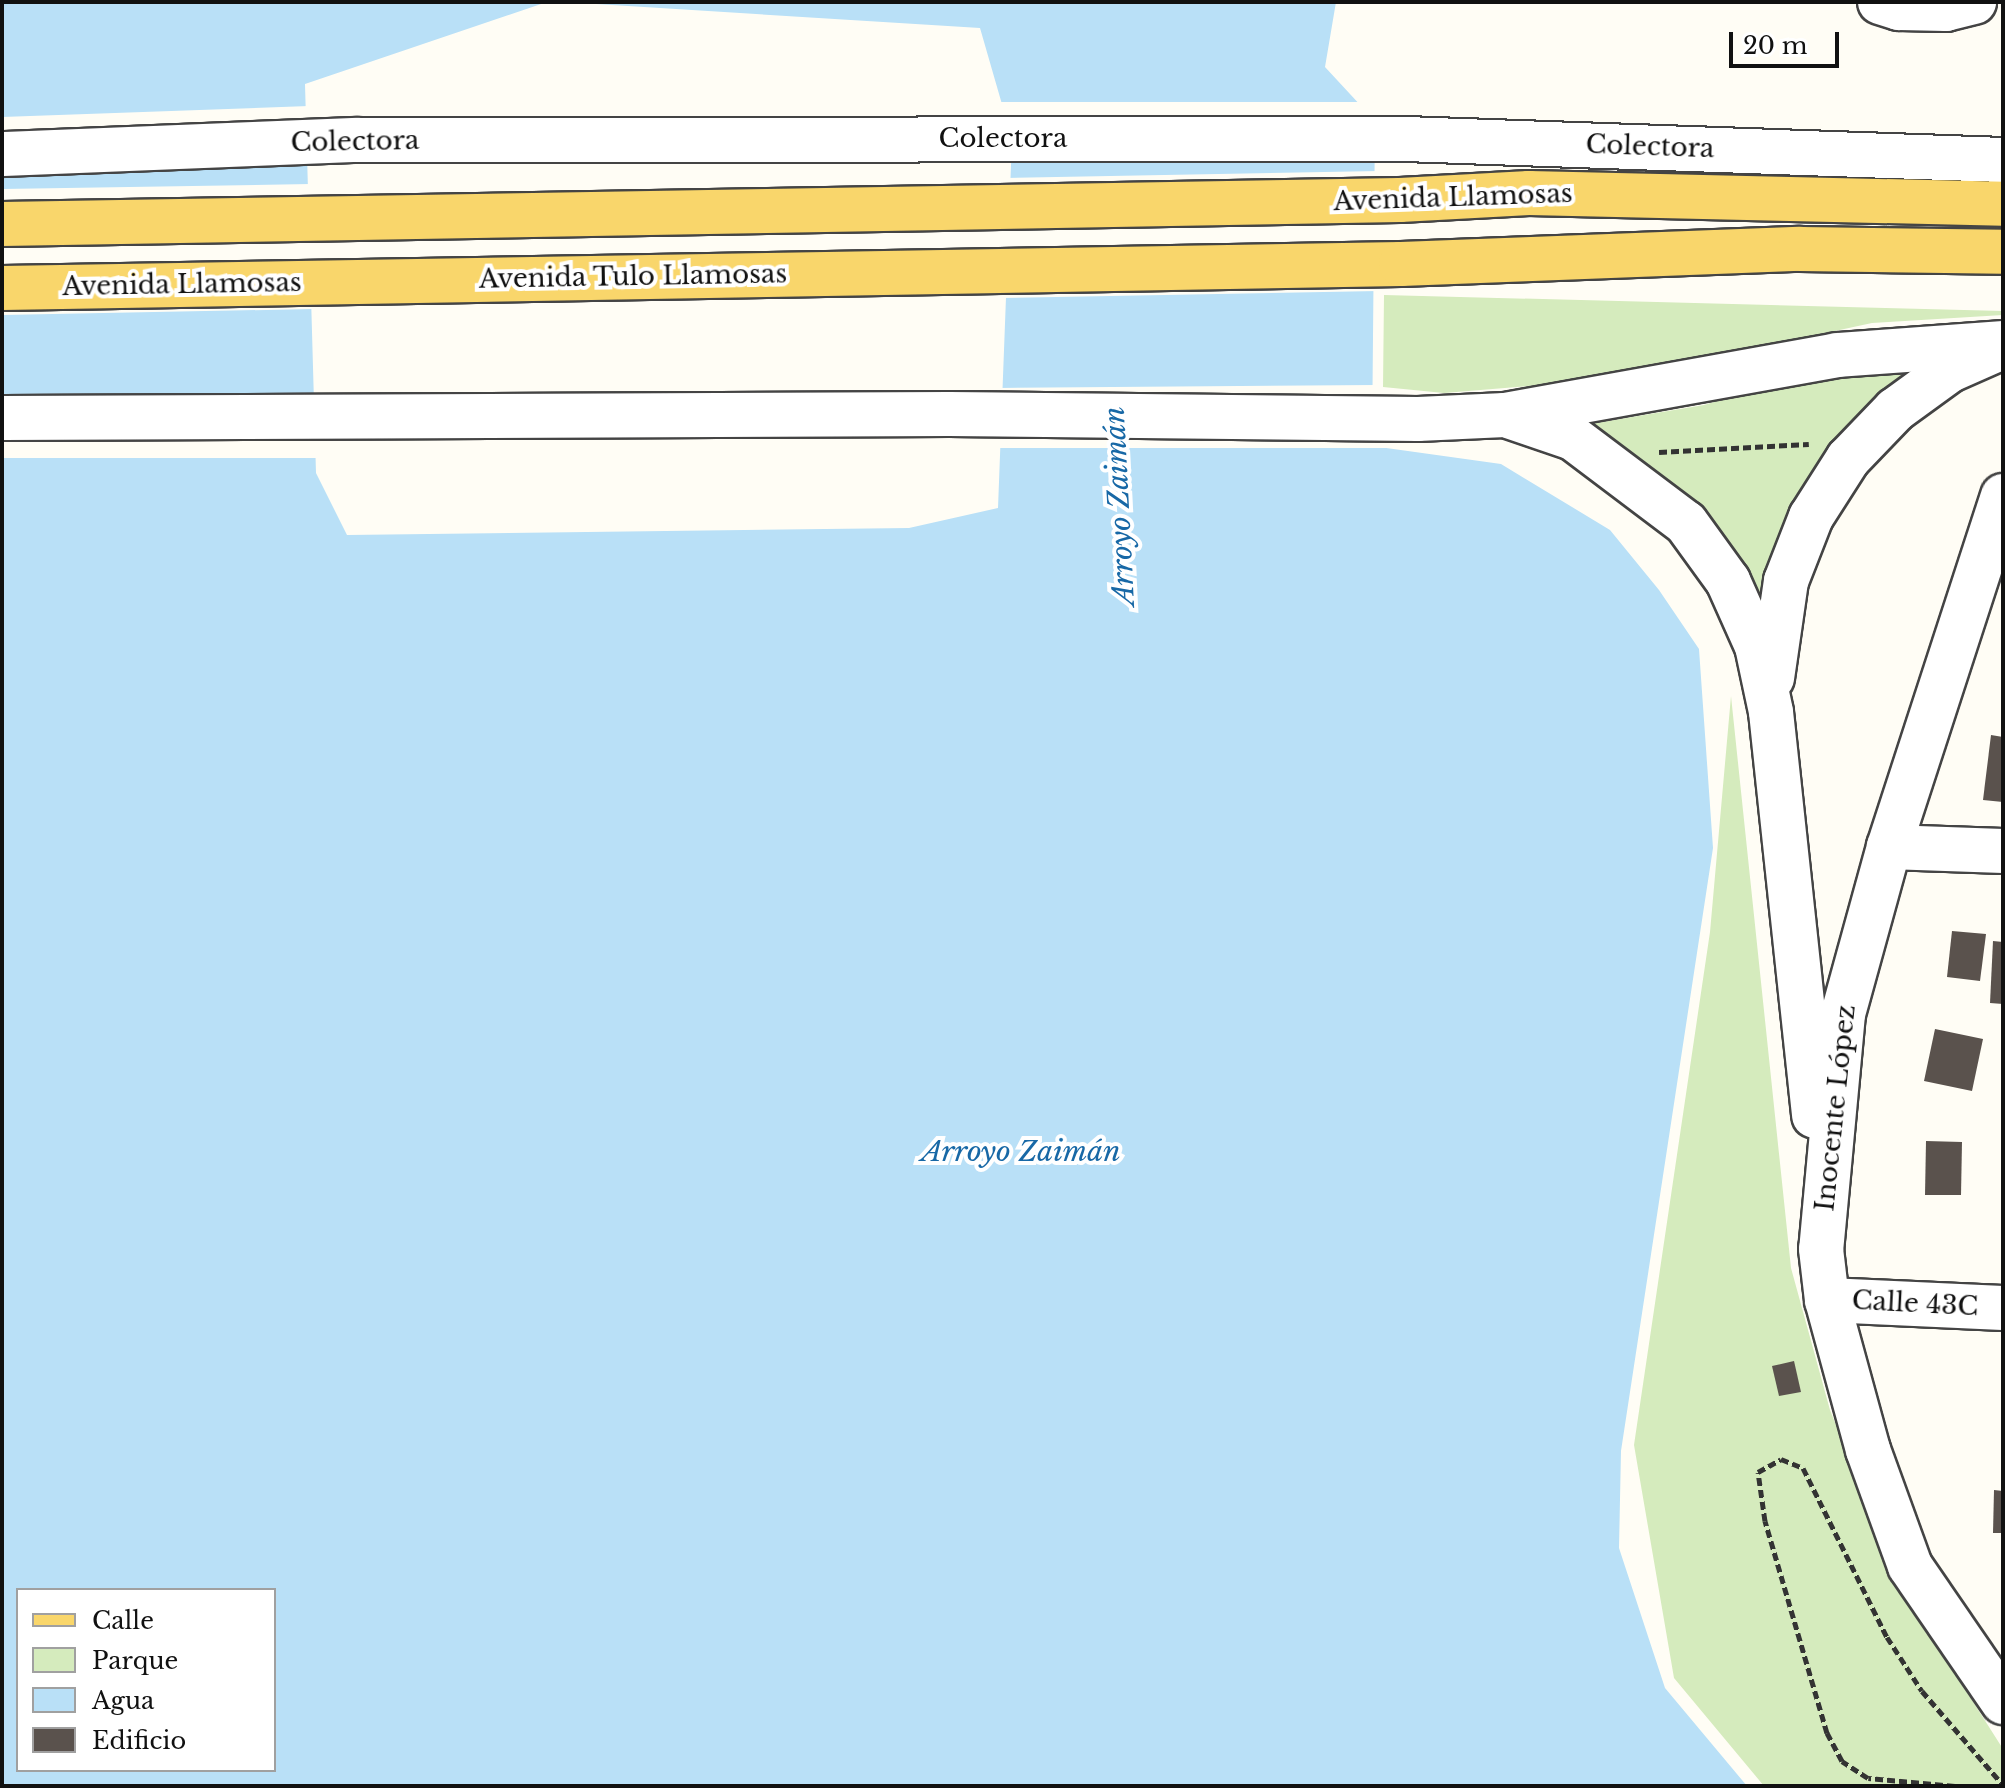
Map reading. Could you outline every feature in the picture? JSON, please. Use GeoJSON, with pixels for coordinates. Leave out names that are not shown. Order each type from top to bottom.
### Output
{"type":"FeatureCollection","features":[{"type":"Feature","properties":{"kind":"main road","name":"Avenida Llamosas"},"geometry":{"type":"LineString","coordinates":[[2,224],[1400,200],[1529,193],[2003,204]]}},
{"type":"Feature","properties":{"kind":"main road","name":"Avenida Tulo Llamosas"},"geometry":{"type":"LineString","coordinates":[[363,282],[1401,264],[1769,250],[2003,252]]}},
{"type":"Feature","properties":{"kind":"main road","name":"Avenida Llamosas"},"geometry":{"type":"LineString","coordinates":[[2,288],[363,282]]}},
{"type":"Feature","properties":{"kind":"street"},"geometry":{"type":"LineString","coordinates":[[1880,2],[1899,8],[1946,9],[1974,2]]}},
{"type":"Feature","properties":{"kind":"street","name":"Colectora"},"geometry":{"type":"LineString","coordinates":[[2,154],[356,140],[1405,139],[2003,160]]}},
{"type":"Feature","properties":{"kind":"street"},"geometry":{"type":"LineString","coordinates":[[2,418],[376,419],[949,414],[1418,419],[1505,415],[1837,355],[2003,344]]}},
{"type":"Feature","properties":{"kind":"street"},"geometry":{"type":"LineString","coordinates":[[1771,712],[1774,648],[1786,581],[1811,517],[1851,454],[1895,410],[1928,386],[2003,344]]}},
{"type":"Feature","properties":{"kind":"street"},"geometry":{"type":"LineString","coordinates":[[1505,415],[1573,438],[1686,523],[1728,581],[1757,646],[1771,712],[1824,1211]]}},
{"type":"Feature","properties":{"kind":"street","name":"Inocente López"},"geometry":{"type":"LineString","coordinates":[[2001,508],[1889,847],[1843,1014],[1821,1249],[1827,1300],[1868,1450],[1910,1566],[1982,1646],[2003,1702]]}},
{"type":"Feature","properties":{"kind":"street"},"geometry":{"type":"LineString","coordinates":[[1889,847],[2003,851]]}},
{"type":"Feature","properties":{"kind":"street","name":"Calle 43C"},"geometry":{"type":"LineString","coordinates":[[1827,1300],[2003,1308]]}},
{"type":"Feature","properties":{"kind":"path"},"geometry":{"type":"LineString","coordinates":[[1608,465],[1613,454],[1831,443],[1851,454]]}},
{"type":"Feature","properties":{"kind":"path"},"geometry":{"type":"LineString","coordinates":[[1955,1786],[1868,1778],[1842,1761],[1827,1733],[1782,1582],[1757,1495],[1758,1472],[1781,1459],[1803,1468],[1887,1637],[1922,1691],[2003,1785]]}},
{"type":"Feature","properties":{"kind":"green space"},"geometry":{"type":"Polygon","coordinates":[[[1384,295],[2003,311],[2003,315],[1872,323],[1687,363],[1566,383],[1444,393],[1383,387],[1384,295]]]}},
{"type":"Feature","properties":{"kind":"green space"},"geometry":{"type":"Polygon","coordinates":[[[1936,364],[1913,375],[1764,641],[1687,502],[1659,475],[1572,427],[1704,405],[1764,387],[1936,364]]]}},
{"type":"Feature","properties":{"kind":"green space"},"geometry":{"type":"Polygon","coordinates":[[[1731,696],[1791,1268],[1830,1410],[1902,1590],[2003,1749],[2003,1786],[1764,1786],[1674,1678],[1634,1445],[1710,932],[1731,696]]]}},
{"type":"Feature","properties":{"kind":"water","name":"Arroyo Zaimán"},"geometry":{"type":"Polygon","coordinates":[[[2,2],[547,2],[305,84],[316,473],[347,535],[909,528],[998,508],[1012,139],[980,28],[564,2],[1336,2],[1325,67],[1375,121],[1372,446],[1501,464],[1610,530],[1659,590],[1699,649],[1713,848],[1621,1451],[1619,1548],[1665,1688],[1747,1786],[2,1786],[2,2]]]}},
{"type":"Feature","properties":{"kind":"pier"},"geometry":{"type":"Polygon","coordinates":[[[997,102],[1364,102],[1379,120],[1379,161],[1007,161],[1008,140],[997,102]]]}},
{"type":"Feature","properties":{"kind":"pier"},"geometry":{"type":"Polygon","coordinates":[[[309,106],[310,165],[2,176],[2,117],[309,106]]]}},
{"type":"Feature","properties":{"kind":"pier"},"geometry":{"type":"Polygon","coordinates":[[[1379,171],[1378,291],[1002,298],[1006,178],[1379,171]]]}},
{"type":"Feature","properties":{"kind":"pier"},"geometry":{"type":"Polygon","coordinates":[[[311,184],[313,309],[2,315],[2,189],[311,184]]]}},
{"type":"Feature","properties":{"kind":"pier"},"geometry":{"type":"Polygon","coordinates":[[[1377,385],[1376,443],[1410,448],[996,448],[999,388],[1377,385]]]}},
{"type":"Feature","properties":{"kind":"pier"},"geometry":{"type":"Polygon","coordinates":[[[316,393],[319,458],[2,458],[2,394],[316,393]]]}},
{"type":"Feature","properties":{"kind":"building"},"geometry":{"type":"Polygon","coordinates":[[[1991,735],[2003,737],[2003,802],[1983,800],[1991,735]]]}},
{"type":"Feature","properties":{"kind":"building"},"geometry":{"type":"Polygon","coordinates":[[[1952,931],[1986,934],[1980,981],[1947,977],[1952,931]]]}},
{"type":"Feature","properties":{"kind":"building"},"geometry":{"type":"Polygon","coordinates":[[[1993,941],[2003,942],[2003,1004],[1990,1003],[1993,941]]]}},
{"type":"Feature","properties":{"kind":"building"},"geometry":{"type":"Polygon","coordinates":[[[1935,1029],[1983,1039],[1972,1091],[1924,1081],[1935,1029]]]}},
{"type":"Feature","properties":{"kind":"building"},"geometry":{"type":"Polygon","coordinates":[[[1926,1141],[1962,1142],[1961,1195],[1925,1195],[1926,1141]]]}},
{"type":"Feature","properties":{"kind":"building"},"geometry":{"type":"Polygon","coordinates":[[[1794,1361],[1801,1392],[1779,1396],[1772,1366],[1794,1361]]]}},
{"type":"Feature","properties":{"kind":"building"},"geometry":{"type":"Polygon","coordinates":[[[1994,1490],[2003,1491],[2003,1533],[1993,1533],[1994,1490]]]}}]}
